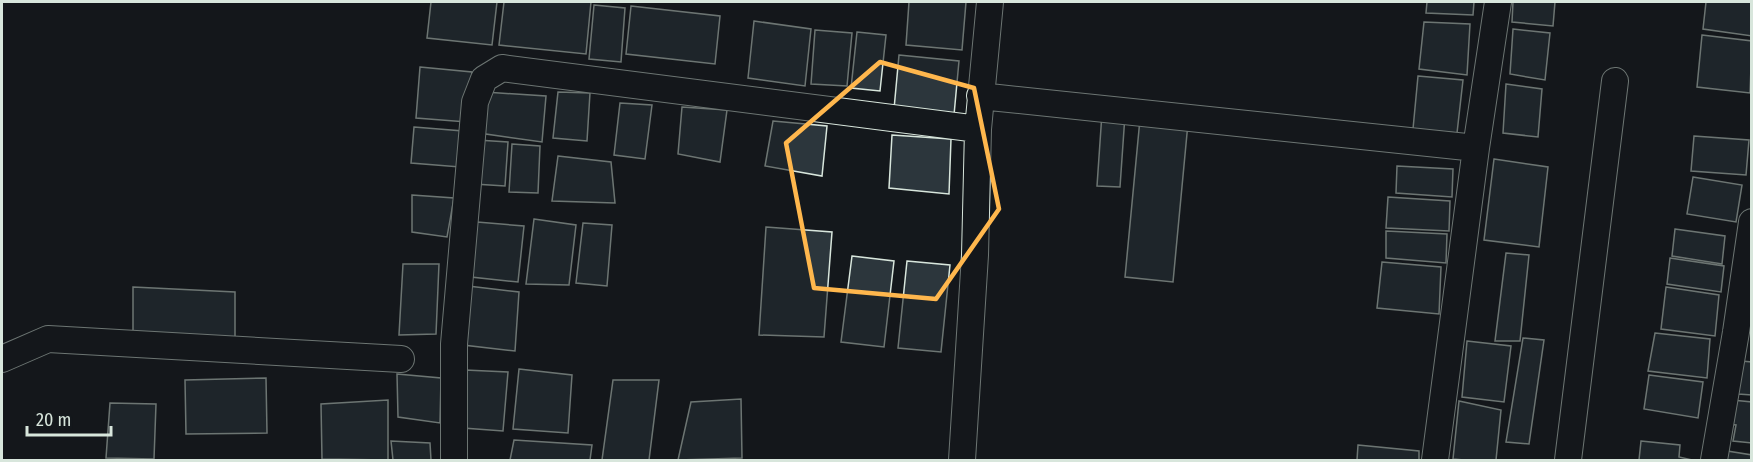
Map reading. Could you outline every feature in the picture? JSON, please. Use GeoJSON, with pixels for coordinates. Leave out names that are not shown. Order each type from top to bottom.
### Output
{"type":"FeatureCollection","features":[{"type":"Feature","properties":{"kind":"street"},"geometry":{"type":"LineString","coordinates":[[962,460],[975,255],[980,96],[990,2]]}},
{"type":"Feature","properties":{"kind":"street"},"geometry":{"type":"LineString","coordinates":[[1435,460],[1476,148],[1498,2]]}},
{"type":"Feature","properties":{"kind":"street"},"geometry":{"type":"LineString","coordinates":[[454,460],[454,344],[476,102],[484,79],[502,68],[978,129]]}},
{"type":"Feature","properties":{"kind":"street"},"geometry":{"type":"LineString","coordinates":[[1568,460],[1615,81]]}},
{"type":"Feature","properties":{"kind":"street"},"geometry":{"type":"LineString","coordinates":[[980,96],[1476,148]]}},
{"type":"Feature","properties":{"kind":"street"},"geometry":{"type":"LineString","coordinates":[[1714,460],[1752,222]]}},
{"type":"Feature","properties":{"kind":"street"},"geometry":{"type":"LineString","coordinates":[[2,359],[48,339],[401,359]]}},
{"type":"Feature","properties":{"kind":"highlighted area"},"geometry":{"type":"Polygon","coordinates":[[[880,62],[974,88],[999,209],[936,299],[814,288],[786,143],[880,62]]]}},
{"type":"Feature","properties":{"kind":"building"},"geometry":{"type":"Polygon","coordinates":[[[431,2],[497,2],[492,45],[427,38],[431,2]]]}},
{"type":"Feature","properties":{"kind":"building"},"geometry":{"type":"Polygon","coordinates":[[[504,2],[591,2],[586,54],[499,45],[504,2]]]}},
{"type":"Feature","properties":{"kind":"building"},"geometry":{"type":"Polygon","coordinates":[[[909,2],[966,2],[962,50],[906,45],[909,2]]]}},
{"type":"Feature","properties":{"kind":"building"},"geometry":{"type":"Polygon","coordinates":[[[1427,2],[1474,2],[1473,15],[1426,13],[1427,2]]]}},
{"type":"Feature","properties":{"kind":"building"},"geometry":{"type":"Polygon","coordinates":[[[1513,2],[1555,2],[1553,26],[1512,22],[1513,2]]]}},
{"type":"Feature","properties":{"kind":"building"},"geometry":{"type":"Polygon","coordinates":[[[1706,2],[1752,2],[1752,36],[1703,29],[1706,2]]]}},
{"type":"Feature","properties":{"kind":"building"},"geometry":{"type":"Polygon","coordinates":[[[594,5],[625,8],[621,62],[589,59],[594,5]]]}},
{"type":"Feature","properties":{"kind":"building"},"geometry":{"type":"Polygon","coordinates":[[[631,6],[720,16],[715,64],[626,54],[631,6]]]}},
{"type":"Feature","properties":{"kind":"building"},"geometry":{"type":"Polygon","coordinates":[[[754,21],[811,29],[805,86],[748,78],[754,21]]]}},
{"type":"Feature","properties":{"kind":"building"},"geometry":{"type":"Polygon","coordinates":[[[1424,22],[1470,24],[1467,75],[1419,69],[1424,22]]]}},
{"type":"Feature","properties":{"kind":"building"},"geometry":{"type":"Polygon","coordinates":[[[1513,29],[1550,33],[1545,80],[1510,74],[1513,29]]]}},
{"type":"Feature","properties":{"kind":"building"},"geometry":{"type":"Polygon","coordinates":[[[815,30],[852,33],[847,86],[811,84],[815,30]]]}},
{"type":"Feature","properties":{"kind":"building"},"geometry":{"type":"Polygon","coordinates":[[[857,32],[886,35],[880,91],[851,88],[857,32]]]}},
{"type":"Feature","properties":{"kind":"building"},"geometry":{"type":"Polygon","coordinates":[[[1702,35],[1752,41],[1750,93],[1697,87],[1702,35]]]}},
{"type":"Feature","properties":{"kind":"building"},"geometry":{"type":"Polygon","coordinates":[[[899,55],[959,61],[954,115],[894,109],[899,55]]]}},
{"type":"Feature","properties":{"kind":"building"},"geometry":{"type":"Polygon","coordinates":[[[420,67],[472,72],[467,122],[416,118],[420,67]]]}},
{"type":"Feature","properties":{"kind":"building"},"geometry":{"type":"Polygon","coordinates":[[[1418,76],[1463,80],[1457,133],[1413,129],[1418,76]]]}},
{"type":"Feature","properties":{"kind":"building"},"geometry":{"type":"Polygon","coordinates":[[[1506,84],[1542,89],[1538,137],[1503,133],[1506,84]]]}},
{"type":"Feature","properties":{"kind":"building"},"geometry":{"type":"Polygon","coordinates":[[[485,92],[546,96],[542,142],[479,133],[485,92]]]}},
{"type":"Feature","properties":{"kind":"building"},"geometry":{"type":"Polygon","coordinates":[[[558,92],[590,93],[587,141],[553,138],[558,92]]]}},
{"type":"Feature","properties":{"kind":"building"},"geometry":{"type":"Polygon","coordinates":[[[620,103],[652,105],[645,159],[614,155],[620,103]]]}},
{"type":"Feature","properties":{"kind":"building"},"geometry":{"type":"Polygon","coordinates":[[[682,107],[727,110],[720,162],[678,154],[682,107]]]}},
{"type":"Feature","properties":{"kind":"building"},"geometry":{"type":"Polygon","coordinates":[[[1102,113],[1125,115],[1120,187],[1097,186],[1102,113]]]}},
{"type":"Feature","properties":{"kind":"building"},"geometry":{"type":"Polygon","coordinates":[[[1140,119],[1188,123],[1173,282],[1125,277],[1140,119]]]}},
{"type":"Feature","properties":{"kind":"building"},"geometry":{"type":"Polygon","coordinates":[[[773,121],[827,126],[822,176],[765,166],[773,121]]]}},
{"type":"Feature","properties":{"kind":"building"},"geometry":{"type":"Polygon","coordinates":[[[414,127],[463,131],[460,167],[411,163],[414,127]]]}},
{"type":"Feature","properties":{"kind":"building"},"geometry":{"type":"Polygon","coordinates":[[[892,135],[951,139],[949,194],[889,188],[892,135]]]}},
{"type":"Feature","properties":{"kind":"building"},"geometry":{"type":"Polygon","coordinates":[[[1694,136],[1749,140],[1746,175],[1691,171],[1694,136]]]}},
{"type":"Feature","properties":{"kind":"building"},"geometry":{"type":"Polygon","coordinates":[[[477,140],[508,142],[505,186],[474,184],[477,140]]]}},
{"type":"Feature","properties":{"kind":"building"},"geometry":{"type":"Polygon","coordinates":[[[512,144],[540,146],[538,193],[509,192],[512,144]]]}},
{"type":"Feature","properties":{"kind":"building"},"geometry":{"type":"Polygon","coordinates":[[[558,156],[611,162],[615,203],[552,201],[558,156]]]}},
{"type":"Feature","properties":{"kind":"building"},"geometry":{"type":"Polygon","coordinates":[[[1494,159],[1548,167],[1539,247],[1484,240],[1494,159]]]}},
{"type":"Feature","properties":{"kind":"building"},"geometry":{"type":"Polygon","coordinates":[[[1397,166],[1453,169],[1452,197],[1396,193],[1397,166]]]}},
{"type":"Feature","properties":{"kind":"building"},"geometry":{"type":"Polygon","coordinates":[[[1693,177],[1742,185],[1736,222],[1687,214],[1693,177]]]}},
{"type":"Feature","properties":{"kind":"building"},"geometry":{"type":"Polygon","coordinates":[[[412,195],[454,198],[447,237],[412,232],[412,195]]]}},
{"type":"Feature","properties":{"kind":"building"},"geometry":{"type":"Polygon","coordinates":[[[1388,197],[1450,201],[1449,231],[1386,228],[1388,197]]]}},
{"type":"Feature","properties":{"kind":"building"},"geometry":{"type":"Polygon","coordinates":[[[534,219],[576,225],[569,285],[526,284],[534,219]]]}},
{"type":"Feature","properties":{"kind":"building"},"geometry":{"type":"Polygon","coordinates":[[[477,222],[524,226],[518,282],[471,277],[477,222]]]}},
{"type":"Feature","properties":{"kind":"building"},"geometry":{"type":"Polygon","coordinates":[[[583,223],[612,225],[607,286],[576,283],[583,223]]]}},
{"type":"Feature","properties":{"kind":"building"},"geometry":{"type":"Polygon","coordinates":[[[766,227],[832,232],[824,337],[759,335],[766,227]]]}},
{"type":"Feature","properties":{"kind":"building"},"geometry":{"type":"Polygon","coordinates":[[[1675,229],[1725,236],[1722,264],[1672,256],[1675,229]]]}},
{"type":"Feature","properties":{"kind":"building"},"geometry":{"type":"Polygon","coordinates":[[[1386,231],[1447,234],[1446,263],[1386,258],[1386,231]]]}},
{"type":"Feature","properties":{"kind":"building"},"geometry":{"type":"Polygon","coordinates":[[[1506,253],[1529,255],[1520,341],[1495,341],[1506,253]]]}},
{"type":"Feature","properties":{"kind":"building"},"geometry":{"type":"Polygon","coordinates":[[[852,256],[894,261],[884,347],[841,342],[852,256]]]}},
{"type":"Feature","properties":{"kind":"building"},"geometry":{"type":"Polygon","coordinates":[[[1670,258],[1724,266],[1721,292],[1667,284],[1670,258]]]}},
{"type":"Feature","properties":{"kind":"building"},"geometry":{"type":"Polygon","coordinates":[[[907,261],[950,265],[941,352],[898,348],[907,261]]]}},
{"type":"Feature","properties":{"kind":"building"},"geometry":{"type":"Polygon","coordinates":[[[1382,262],[1441,267],[1439,314],[1377,308],[1382,262]]]}},
{"type":"Feature","properties":{"kind":"building"},"geometry":{"type":"Polygon","coordinates":[[[403,264],[439,264],[436,334],[399,335],[403,264]]]}},
{"type":"Feature","properties":{"kind":"building"},"geometry":{"type":"Polygon","coordinates":[[[468,286],[519,292],[515,351],[463,345],[468,286]]]}},
{"type":"Feature","properties":{"kind":"building"},"geometry":{"type":"Polygon","coordinates":[[[133,287],[235,292],[235,345],[133,338],[133,287]]]}},
{"type":"Feature","properties":{"kind":"building"},"geometry":{"type":"Polygon","coordinates":[[[1666,287],[1719,295],[1715,336],[1661,329],[1666,287]]]}},
{"type":"Feature","properties":{"kind":"building"},"geometry":{"type":"Polygon","coordinates":[[[1655,333],[1710,339],[1707,378],[1648,371],[1655,333]]]}},
{"type":"Feature","properties":{"kind":"building"},"geometry":{"type":"Polygon","coordinates":[[[1523,338],[1544,340],[1529,444],[1506,442],[1523,338]]]}},
{"type":"Feature","properties":{"kind":"building"},"geometry":{"type":"Polygon","coordinates":[[[1467,341],[1511,346],[1504,402],[1462,397],[1467,341]]]}},
{"type":"Feature","properties":{"kind":"building"},"geometry":{"type":"Polygon","coordinates":[[[1741,361],[1752,362],[1752,395],[1738,394],[1741,361]]]}},
{"type":"Feature","properties":{"kind":"building"},"geometry":{"type":"Polygon","coordinates":[[[519,369],[572,375],[568,433],[513,429],[519,369]]]}},
{"type":"Feature","properties":{"kind":"building"},"geometry":{"type":"Polygon","coordinates":[[[465,370],[508,372],[503,431],[463,428],[465,370]]]}},
{"type":"Feature","properties":{"kind":"building"},"geometry":{"type":"Polygon","coordinates":[[[397,374],[441,378],[440,423],[398,417],[397,374]]]}},
{"type":"Feature","properties":{"kind":"building"},"geometry":{"type":"Polygon","coordinates":[[[1649,375],[1703,382],[1698,418],[1644,409],[1649,375]]]}},
{"type":"Feature","properties":{"kind":"building"},"geometry":{"type":"Polygon","coordinates":[[[266,378],[267,433],[186,434],[185,380],[266,378]]]}},
{"type":"Feature","properties":{"kind":"building"},"geometry":{"type":"Polygon","coordinates":[[[613,380],[659,380],[649,460],[602,460],[613,380]]]}},
{"type":"Feature","properties":{"kind":"building"},"geometry":{"type":"Polygon","coordinates":[[[741,399],[742,458],[678,460],[691,402],[741,399]]]}},
{"type":"Feature","properties":{"kind":"building"},"geometry":{"type":"Polygon","coordinates":[[[388,400],[388,460],[322,459],[321,404],[388,400]]]}},
{"type":"Feature","properties":{"kind":"building"},"geometry":{"type":"Polygon","coordinates":[[[1732,400],[1752,402],[1752,443],[1733,441],[1736,425],[1728,424],[1732,400]]]}},
{"type":"Feature","properties":{"kind":"building"},"geometry":{"type":"Polygon","coordinates":[[[1459,401],[1501,410],[1496,460],[1453,459],[1459,401]]]}},
{"type":"Feature","properties":{"kind":"building"},"geometry":{"type":"Polygon","coordinates":[[[110,403],[156,404],[154,459],[106,458],[110,403]]]}},
{"type":"Feature","properties":{"kind":"building"},"geometry":{"type":"Polygon","coordinates":[[[514,440],[592,445],[590,460],[510,460],[514,440]]]}},
{"type":"Feature","properties":{"kind":"building"},"geometry":{"type":"Polygon","coordinates":[[[391,441],[430,443],[431,460],[393,460],[391,441]]]}},
{"type":"Feature","properties":{"kind":"building"},"geometry":{"type":"Polygon","coordinates":[[[1641,441],[1680,445],[1679,457],[1692,460],[1639,460],[1641,441]]]}},
{"type":"Feature","properties":{"kind":"building"},"geometry":{"type":"Polygon","coordinates":[[[1358,445],[1419,451],[1419,460],[1357,460],[1358,445]]]}},
{"type":"Feature","properties":{"kind":"building"},"geometry":{"type":"Polygon","coordinates":[[[1721,450],[1752,455],[1752,460],[1719,460],[1721,450]]]}}]}
